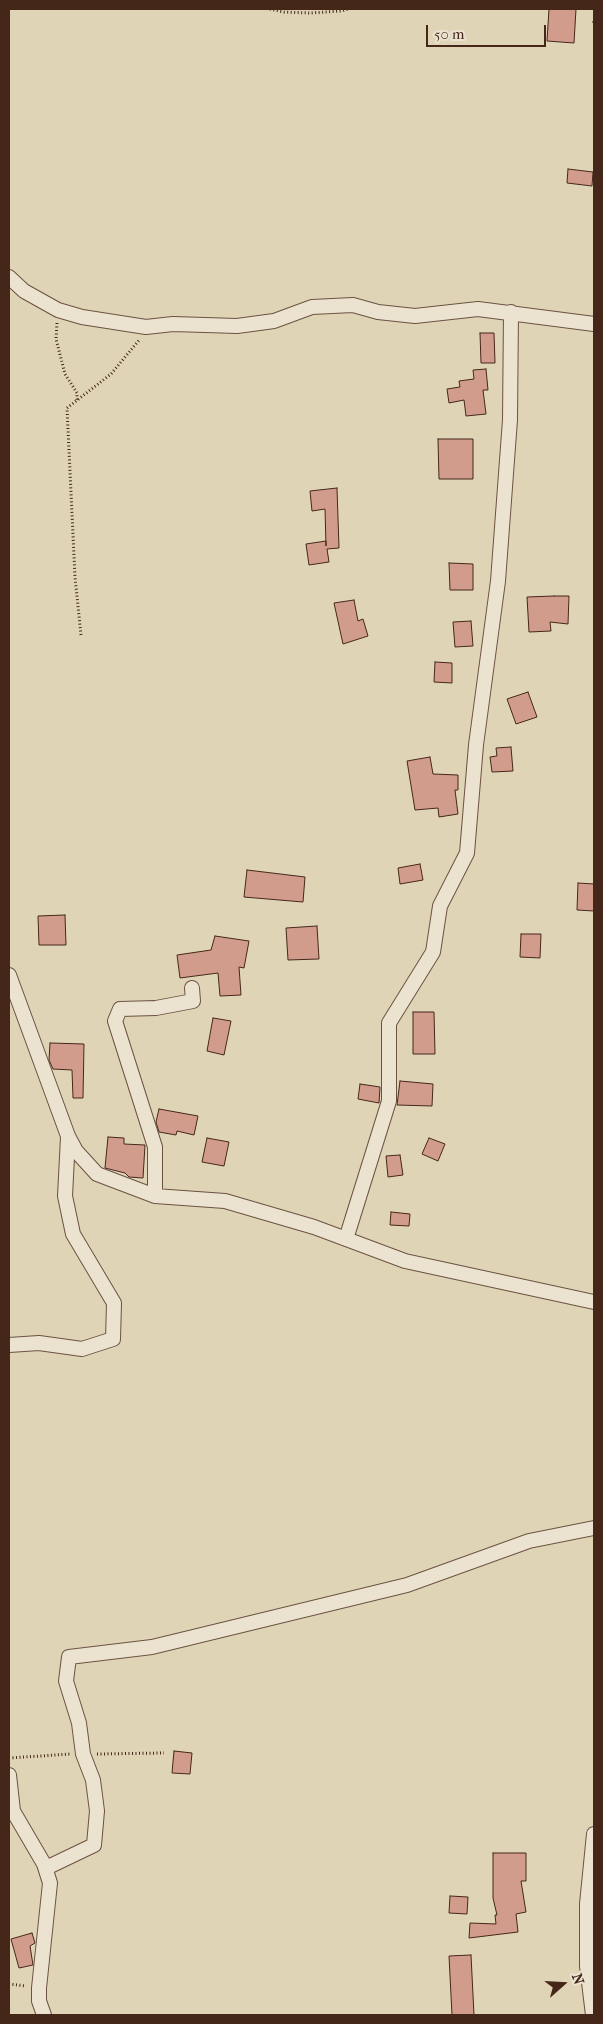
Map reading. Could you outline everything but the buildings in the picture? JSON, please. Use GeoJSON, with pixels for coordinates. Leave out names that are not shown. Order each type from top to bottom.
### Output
{"type":"FeatureCollection","features":[{"type":"Feature","properties":{"kind":"street"},"geometry":{"type":"LineString","coordinates":[[9,277],[24,291],[58,310],[117,323],[153,326],[173,324],[237,326],[274,320],[312,307],[353,306],[378,312],[415,316],[478,308],[594,324]]}},
{"type":"Feature","properties":{"kind":"street"},"geometry":{"type":"LineString","coordinates":[[346,1239],[389,1101],[389,1023],[433,952],[440,906],[466,853],[476,745],[498,581],[510,420],[510,312]]}},
{"type":"Feature","properties":{"kind":"street"},"geometry":{"type":"LineString","coordinates":[[9,975],[41,1057],[68,1136],[76,1150],[97,1174],[155,1196],[225,1201],[306,1225],[405,1261],[594,1302]]}},
{"type":"Feature","properties":{"kind":"street"},"geometry":{"type":"LineString","coordinates":[[155,1196],[155,1147],[115,1021],[120,1009],[156,1008],[193,1001],[192,988]]}},
{"type":"Feature","properties":{"kind":"street"},"geometry":{"type":"LineString","coordinates":[[9,1345],[39,1343],[82,1349],[114,1339],[114,1303],[73,1234],[65,1196],[68,1136]]}},
{"type":"Feature","properties":{"kind":"street"},"geometry":{"type":"LineString","coordinates":[[46,1868],[94,1845],[97,1811],[93,1780],[83,1754],[79,1723],[66,1681],[69,1658],[138,1650],[407,1585],[529,1541],[594,1528]]}},
{"type":"Feature","properties":{"kind":"street"},"geometry":{"type":"LineString","coordinates":[[9,1775],[13,1811],[46,1868],[50,1883],[39,1988],[39,2001],[44,2015]]}},
{"type":"Feature","properties":{"kind":"street"},"geometry":{"type":"LineString","coordinates":[[593,2015],[587,1966],[587,1904],[594,1834]]}},
{"type":"Feature","properties":{"kind":"path"},"geometry":{"type":"LineString","coordinates":[[270,9],[284,12],[310,13],[348,9]]}},
{"type":"Feature","properties":{"kind":"path"},"geometry":{"type":"LineString","coordinates":[[58,310],[56,339],[65,374],[77,393],[76,401]]}},
{"type":"Feature","properties":{"kind":"path"},"geometry":{"type":"LineString","coordinates":[[82,635],[75,577],[67,408],[111,374],[131,348],[153,326]]}}]}
